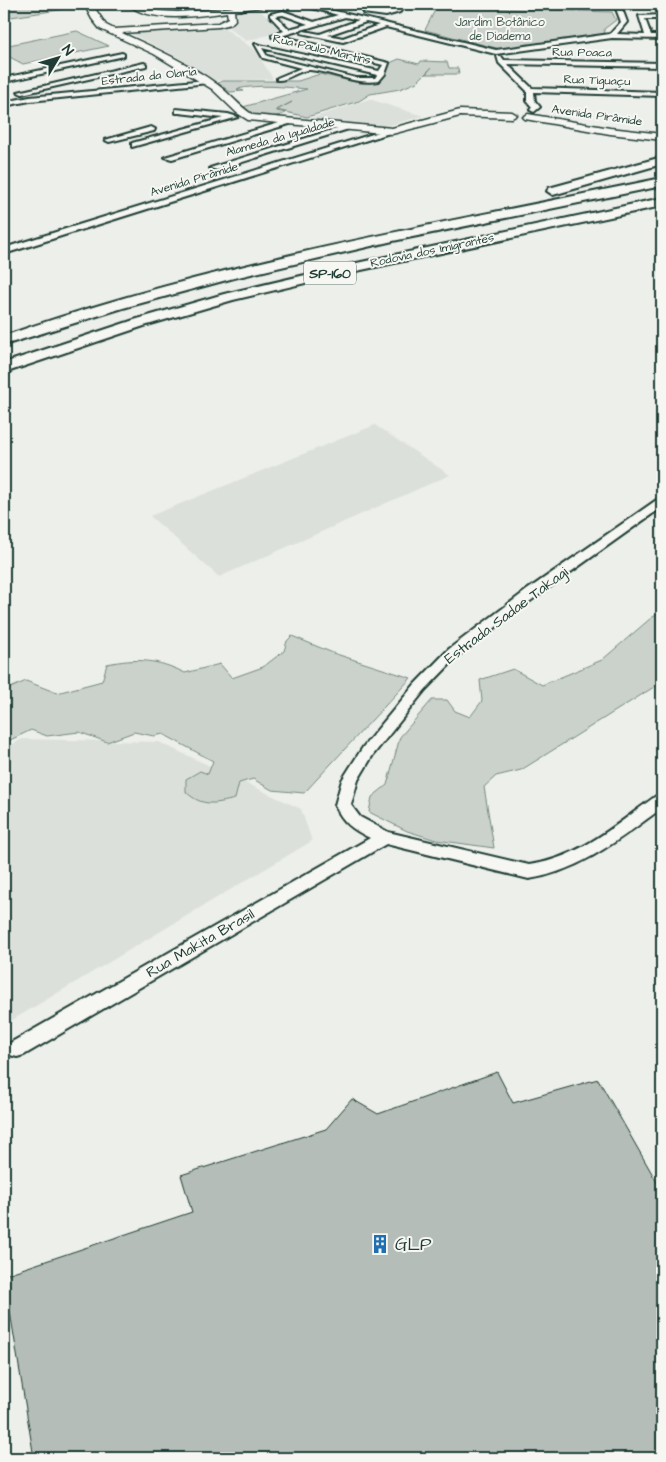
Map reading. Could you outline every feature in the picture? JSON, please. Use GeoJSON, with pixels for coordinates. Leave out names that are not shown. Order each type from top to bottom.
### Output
{"type":"FeatureCollection","features":[{"type":"Feature","properties":{"kind":"highway"},"geometry":{"type":"LineString","coordinates":[[186,285],[214,274],[265,259],[515,201],[662,160]]}},
{"type":"Feature","properties":{"kind":"highway","name":"Rodovia dos Imigrantes"},"geometry":{"type":"LineString","coordinates":[[4,341],[186,285],[340,249],[662,182]]}},
{"type":"Feature","properties":{"kind":"highway","name":"Rodovia dos Imigrantes"},"geometry":{"type":"LineString","coordinates":[[4,368],[178,311],[289,282],[662,202]]}},
{"type":"Feature","properties":{"kind":"highway"},"geometry":{"type":"LineString","coordinates":[[388,260],[415,260],[643,220]]}},
{"type":"Feature","properties":{"kind":"main road"},"geometry":{"type":"LineString","coordinates":[[88,4],[100,24],[113,32],[150,48],[206,82],[225,96],[237,114],[261,120],[392,131],[460,113],[493,114],[529,109]]}},
{"type":"Feature","properties":{"kind":"main road"},"geometry":{"type":"LineString","coordinates":[[132,4],[157,14],[225,7],[240,8],[266,4]]}},
{"type":"Feature","properties":{"kind":"main road"},"geometry":{"type":"LineString","coordinates":[[113,32],[219,25],[228,22],[232,18],[225,7]]}},
{"type":"Feature","properties":{"kind":"main road","name":"Avenida Pirâmide"},"geometry":{"type":"LineString","coordinates":[[529,109],[662,131]]}},
{"type":"Feature","properties":{"kind":"main road","name":"Avenida Pirâmide"},"geometry":{"type":"LineString","coordinates":[[529,109],[610,131],[662,137]]}},
{"type":"Feature","properties":{"kind":"main road"},"geometry":{"type":"LineString","coordinates":[[610,131],[598,127],[608,124],[651,130]]}},
{"type":"Feature","properties":{"kind":"street"},"geometry":{"type":"LineString","coordinates":[[300,4],[496,52],[612,36],[662,37]]}},
{"type":"Feature","properties":{"kind":"street"},"geometry":{"type":"LineString","coordinates":[[328,4],[380,14],[395,12],[400,7]]}},
{"type":"Feature","properties":{"kind":"street"},"geometry":{"type":"LineString","coordinates":[[568,4],[662,4]]}},
{"type":"Feature","properties":{"kind":"street"},"geometry":{"type":"LineString","coordinates":[[612,36],[624,22],[617,4]]}},
{"type":"Feature","properties":{"kind":"street"},"geometry":{"type":"LineString","coordinates":[[316,25],[283,13],[272,15],[292,32],[343,40],[386,25]]}},
{"type":"Feature","properties":{"kind":"street"},"geometry":{"type":"LineString","coordinates":[[274,36],[386,63],[382,74],[377,80],[363,81],[265,57],[257,45],[258,41],[274,36],[316,25],[345,15]]}},
{"type":"Feature","properties":{"kind":"street"},"geometry":{"type":"LineString","coordinates":[[649,37],[641,17],[662,17]]}},
{"type":"Feature","properties":{"kind":"street"},"geometry":{"type":"LineString","coordinates":[[318,36],[366,20]]}},
{"type":"Feature","properties":{"kind":"street","name":"Rua Paulo Martins"},"geometry":{"type":"LineString","coordinates":[[257,45],[382,74]]}},
{"type":"Feature","properties":{"kind":"street"},"geometry":{"type":"LineString","coordinates":[[496,52],[501,62],[530,90],[529,109]]}},
{"type":"Feature","properties":{"kind":"street"},"geometry":{"type":"LineString","coordinates":[[4,81],[122,55]]}},
{"type":"Feature","properties":{"kind":"street","name":"Rua Poaca"},"geometry":{"type":"LineString","coordinates":[[501,62],[662,65]]}},
{"type":"Feature","properties":{"kind":"street"},"geometry":{"type":"LineString","coordinates":[[4,88],[17,89],[144,65]]}},
{"type":"Feature","properties":{"kind":"street"},"geometry":{"type":"LineString","coordinates":[[279,79],[307,68]]}},
{"type":"Feature","properties":{"kind":"street"},"geometry":{"type":"LineString","coordinates":[[86,94],[151,78]]}},
{"type":"Feature","properties":{"kind":"street"},"geometry":{"type":"LineString","coordinates":[[4,81],[30,99]]}},
{"type":"Feature","properties":{"kind":"street","name":"Estrada da Olaria"},"geometry":{"type":"LineString","coordinates":[[4,104],[30,99],[206,82]]}},
{"type":"Feature","properties":{"kind":"street","name":"Rua Tiguaçu"},"geometry":{"type":"LineString","coordinates":[[530,90],[662,94]]}},
{"type":"Feature","properties":{"kind":"street"},"geometry":{"type":"LineString","coordinates":[[179,111],[221,116],[237,114]]}},
{"type":"Feature","properties":{"kind":"street"},"geometry":{"type":"LineString","coordinates":[[135,145],[197,128],[237,114]]}},
{"type":"Feature","properties":{"kind":"street"},"geometry":{"type":"LineString","coordinates":[[170,157],[292,122]]}},
{"type":"Feature","properties":{"kind":"street","name":"Alameda da Igualdade"},"geometry":{"type":"LineString","coordinates":[[214,168],[351,127]]}},
{"type":"Feature","properties":{"kind":"street"},"geometry":{"type":"LineString","coordinates":[[197,128],[206,132]]}},
{"type":"Feature","properties":{"kind":"street"},"geometry":{"type":"LineString","coordinates":[[109,140],[151,129]]}},
{"type":"Feature","properties":{"kind":"street","name":"Avenida Pirâmide"},"geometry":{"type":"LineString","coordinates":[[4,251],[392,131]]}},
{"type":"Feature","properties":{"kind":"street"},"geometry":{"type":"LineString","coordinates":[[128,135],[144,143]]}},
{"type":"Feature","properties":{"kind":"street"},"geometry":{"type":"LineString","coordinates":[[215,135],[282,165]]}},
{"type":"Feature","properties":{"kind":"street","name":"Estrada Sadae Takagi"},"geometry":{"type":"LineString","coordinates":[[662,502],[532,593],[454,652],[392,719],[368,751],[350,780],[343,805],[351,818],[362,828],[384,837],[529,872],[539,872],[552,868],[595,847],[662,800]]}},
{"type":"Feature","properties":{"kind":"street","name":"Rua Makita Brasil"},"geometry":{"type":"LineString","coordinates":[[17,1049],[384,837]]}},
{"type":"Feature","properties":{"kind":"shaded area"},"geometry":{"type":"Polygon","coordinates":[[[257,8],[284,31],[246,41],[228,27],[237,19],[235,11],[257,8]]]}},
{"type":"Feature","properties":{"kind":"shaded area"},"geometry":{"type":"Polygon","coordinates":[[[223,27],[256,51],[273,79],[210,81],[183,60],[130,33],[223,27]]]}},
{"type":"Feature","properties":{"kind":"shaded area"},"geometry":{"type":"Polygon","coordinates":[[[369,99],[423,116],[387,126],[364,126],[306,120],[369,99]]]}},
{"type":"Feature","properties":{"kind":"shaded area"},"geometry":{"type":"Polygon","coordinates":[[[375,425],[450,475],[219,577],[150,516],[375,425]]]}},
{"type":"Feature","properties":{"kind":"shaded area"},"geometry":{"type":"Polygon","coordinates":[[[23,739],[159,742],[301,809],[312,841],[4,1025],[4,748],[23,739]]]}},
{"type":"Feature","properties":{"kind":"green space"},"geometry":{"type":"Polygon","coordinates":[[[4,4],[78,4],[79,7],[11,17],[9,9],[4,9],[4,4]]]}},
{"type":"Feature","properties":{"kind":"green space","name":"Jardim Botânico de Diadema"},"geometry":{"type":"Polygon","coordinates":[[[436,8],[612,12],[616,20],[604,29],[605,35],[500,49],[425,30],[436,8]]]}},
{"type":"Feature","properties":{"kind":"green space"},"geometry":{"type":"Polygon","coordinates":[[[77,31],[109,46],[23,64],[4,54],[4,46],[77,31]]]}},
{"type":"Feature","properties":{"kind":"green space"},"geometry":{"type":"Polygon","coordinates":[[[399,59],[419,64],[421,61],[447,62],[449,68],[458,68],[459,74],[426,74],[431,68],[417,82],[400,89],[370,94],[359,101],[307,117],[277,110],[292,102],[276,110],[286,113],[269,117],[252,114],[243,107],[307,89],[272,86],[237,89],[244,91],[230,92],[218,83],[222,81],[298,81],[320,74],[359,83],[371,83],[383,79],[390,63],[399,59]]]}},
{"type":"Feature","properties":{"kind":"green space"},"geometry":{"type":"Polygon","coordinates":[[[662,612],[662,682],[521,770],[496,776],[484,787],[494,848],[436,840],[407,831],[369,812],[372,797],[387,785],[400,737],[432,700],[447,700],[455,711],[470,717],[482,701],[480,680],[513,669],[542,685],[602,660],[651,618],[662,612]]]}},
{"type":"Feature","properties":{"kind":"green space"},"geometry":{"type":"Polygon","coordinates":[[[292,636],[333,653],[411,678],[304,793],[272,790],[253,779],[239,783],[235,799],[215,803],[198,800],[186,792],[186,779],[200,771],[208,774],[213,761],[163,734],[154,736],[134,732],[107,742],[79,732],[47,736],[31,730],[4,743],[4,691],[26,681],[57,693],[102,681],[107,664],[128,661],[156,662],[185,673],[220,664],[232,678],[263,667],[284,651],[287,641],[292,636]]]}},
{"type":"Feature","properties":{"kind":"building","name":"GLP"},"geometry":{"type":"Polygon","coordinates":[[[497,1072],[513,1103],[598,1079],[662,1191],[662,1458],[34,1458],[4,1275],[192,1212],[181,1175],[326,1129],[352,1099],[378,1114],[497,1072]]]}},
{"type":"Feature","properties":{"kind":"place","name":"GLP"},"geometry":{"type":"Point","coordinates":[380,1244]}}]}
